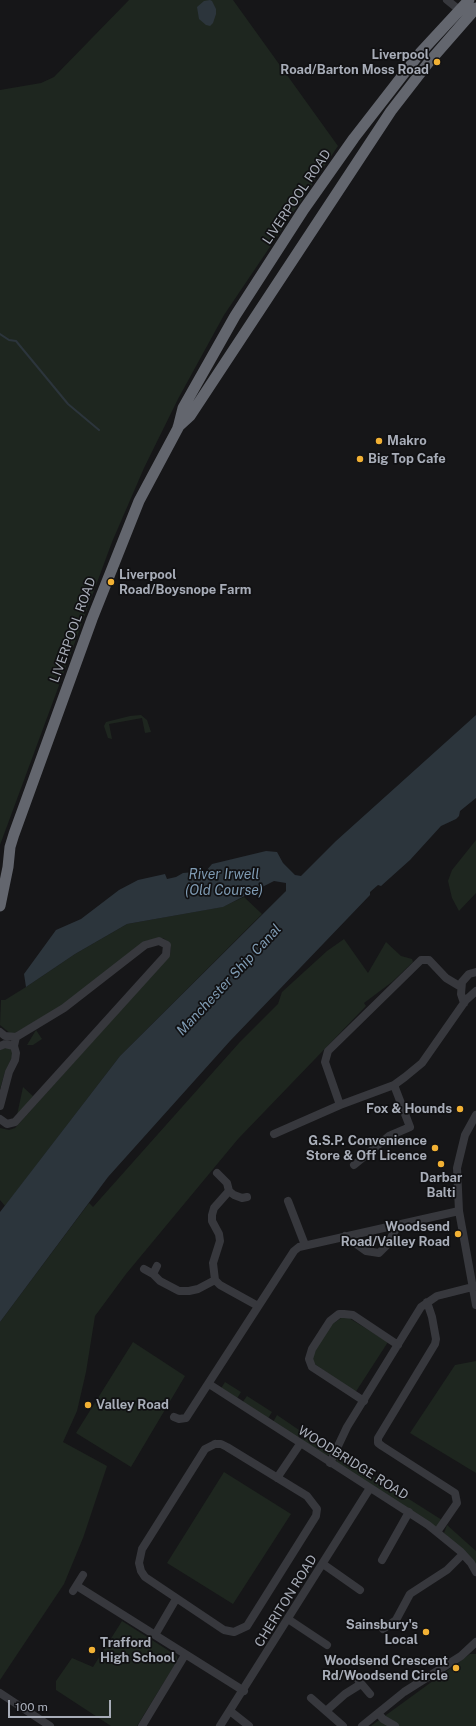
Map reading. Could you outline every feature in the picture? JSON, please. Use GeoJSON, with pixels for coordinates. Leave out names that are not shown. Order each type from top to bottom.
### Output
{"type":"FeatureCollection","features":[{"type":"Feature","properties":{"kind":"highway","name":"LIVERPOOL ROAD"},"geometry":{"type":"LineString","coordinates":[[0,863],[10,847],[109,572],[139,501],[178,428],[183,408],[235,316],[301,214],[359,132],[420,54],[458,9],[469,0]]}},
{"type":"Feature","properties":{"kind":"highway"},"geometry":{"type":"LineString","coordinates":[[468,17],[476,8]]}},
{"type":"Feature","properties":{"kind":"highway","name":"LIVERPOOL ROAD"},"geometry":{"type":"LineString","coordinates":[[178,428],[190,416],[391,111],[429,62],[468,17]]}},
{"type":"Feature","properties":{"kind":"highway","name":"LIVERPOOL ROAD"},"geometry":{"type":"LineString","coordinates":[[0,906],[8,867],[10,847]]}},
{"type":"Feature","properties":{"kind":"street"},"geometry":{"type":"LineString","coordinates":[[447,0],[468,17]]}},
{"type":"Feature","properties":{"kind":"street"},"geometry":{"type":"LineString","coordinates":[[0,1032],[5,1036],[16,1037],[64,1008],[146,945],[159,941],[168,948],[166,955],[15,1122],[7,1124],[0,1119]]}},
{"type":"Feature","properties":{"kind":"street"},"geometry":{"type":"LineString","coordinates":[[340,1105],[325,1062],[328,1051],[421,960],[429,960],[446,978],[461,987]]}},
{"type":"Feature","properties":{"kind":"street"},"geometry":{"type":"LineString","coordinates":[[464,1003],[461,987],[465,978],[475,970]]}},
{"type":"Feature","properties":{"kind":"street"},"geometry":{"type":"LineString","coordinates":[[274,1134],[340,1105],[394,1085],[422,1063],[464,1003],[476,991]]}},
{"type":"Feature","properties":{"kind":"street"},"geometry":{"type":"LineString","coordinates":[[0,1106],[9,1072],[16,1053],[14,1046],[16,1037]]}},
{"type":"Feature","properties":{"kind":"street"},"geometry":{"type":"LineString","coordinates":[[0,1046],[5,1044],[14,1046]]}},
{"type":"Feature","properties":{"kind":"street"},"geometry":{"type":"LineString","coordinates":[[354,1165],[389,1136],[410,1127],[394,1085]]}},
{"type":"Feature","properties":{"kind":"street"},"geometry":{"type":"LineString","coordinates":[[476,1115],[465,1135],[457,1168],[459,1211],[474,1287],[476,1305]]}},
{"type":"Feature","properties":{"kind":"street"},"geometry":{"type":"LineString","coordinates":[[217,1174],[227,1183],[229,1190],[238,1197],[247,1197]]}},
{"type":"Feature","properties":{"kind":"street"},"geometry":{"type":"LineString","coordinates":[[229,1190],[214,1208],[212,1215],[212,1220],[219,1234],[220,1241],[213,1263],[215,1280],[220,1285],[258,1306]]}},
{"type":"Feature","properties":{"kind":"street"},"geometry":{"type":"LineString","coordinates":[[288,1200],[305,1245]]}},
{"type":"Feature","properties":{"kind":"street"},"geometry":{"type":"LineString","coordinates":[[174,1417],[179,1420],[186,1418],[294,1251],[305,1245],[398,1226],[459,1211]]}},
{"type":"Feature","properties":{"kind":"street"},"geometry":{"type":"LineString","coordinates":[[345,1236],[366,1251],[379,1253],[387,1245],[398,1226]]}},
{"type":"Feature","properties":{"kind":"street"},"geometry":{"type":"LineString","coordinates":[[144,1269],[155,1270],[169,1286],[179,1290],[189,1291],[205,1286],[215,1280]]}},
{"type":"Feature","properties":{"kind":"street"},"geometry":{"type":"LineString","coordinates":[[330,1463],[347,1427],[421,1307],[437,1296],[474,1287]]}},
{"type":"Feature","properties":{"kind":"street"},"geometry":{"type":"LineString","coordinates":[[427,1302],[432,1317],[436,1339],[435,1344],[379,1433],[378,1443],[455,1493],[457,1503],[437,1532]]}},
{"type":"Feature","properties":{"kind":"street"},"geometry":{"type":"LineString","coordinates":[[364,1401],[312,1367],[309,1359],[312,1349],[330,1321],[339,1314],[353,1315],[398,1345]]}},
{"type":"Feature","properties":{"kind":"street","name":"WOODBRIDGE ROAD"},"geometry":{"type":"LineString","coordinates":[[209,1384],[300,1444],[409,1512],[437,1532],[463,1554],[476,1572]]}},
{"type":"Feature","properties":{"kind":"street"},"geometry":{"type":"LineString","coordinates":[[221,1444],[307,1496],[318,1509],[316,1516],[247,1626],[237,1631],[224,1630],[176,1598],[145,1576],[141,1571],[139,1556],[205,1449],[210,1445],[221,1444]]}},
{"type":"Feature","properties":{"kind":"street"},"geometry":{"type":"LineString","coordinates":[[277,1478],[300,1444]]}},
{"type":"Feature","properties":{"kind":"street","name":"CHERITON ROAD"},"geometry":{"type":"LineString","coordinates":[[220,1726],[244,1691],[370,1488]]}},
{"type":"Feature","properties":{"kind":"street"},"geometry":{"type":"LineString","coordinates":[[382,1560],[409,1512]]}},
{"type":"Feature","properties":{"kind":"street"},"geometry":{"type":"LineString","coordinates":[[383,1629],[393,1623],[399,1616],[410,1594],[447,1570],[463,1554]]}},
{"type":"Feature","properties":{"kind":"street"},"geometry":{"type":"LineString","coordinates":[[323,1564],[360,1590]]}},
{"type":"Feature","properties":{"kind":"street"},"geometry":{"type":"LineString","coordinates":[[83,1575],[75,1588],[155,1635],[244,1691]]}},
{"type":"Feature","properties":{"kind":"street"},"geometry":{"type":"LineString","coordinates":[[155,1635],[176,1598]]}},
{"type":"Feature","properties":{"kind":"street"},"geometry":{"type":"LineString","coordinates":[[288,1619],[327,1645]]}},
{"type":"Feature","properties":{"kind":"street"},"geometry":{"type":"LineString","coordinates":[[393,1623],[397,1631]]}},
{"type":"Feature","properties":{"kind":"street"},"geometry":{"type":"LineString","coordinates":[[362,1726],[425,1677],[467,1651],[476,1642]]}},
{"type":"Feature","properties":{"kind":"street"},"geometry":{"type":"LineString","coordinates":[[467,1651],[476,1649]]}},
{"type":"Feature","properties":{"kind":"street"},"geometry":{"type":"LineString","coordinates":[[142,1726],[186,1654]]}},
{"type":"Feature","properties":{"kind":"street"},"geometry":{"type":"LineString","coordinates":[[354,1675],[370,1694]]}},
{"type":"Feature","properties":{"kind":"street"},"geometry":{"type":"LineString","coordinates":[[326,1711],[345,1694],[361,1684]]}},
{"type":"Feature","properties":{"kind":"street"},"geometry":{"type":"LineString","coordinates":[[2,1691],[50,1726]]}},
{"type":"Feature","properties":{"kind":"street"},"geometry":{"type":"LineString","coordinates":[[311,1698],[343,1726]]}},
{"type":"Feature","properties":{"kind":"street"},"geometry":{"type":"LineString","coordinates":[[230,1711],[249,1726]]}},
{"type":"Feature","properties":{"kind":"street"},"geometry":{"type":"LineString","coordinates":[[378,1713],[396,1726]]}},
{"type":"Feature","properties":{"kind":"shaded area"},"geometry":{"type":"Polygon","coordinates":[[[129,0],[233,0],[338,146],[224,315],[178,399],[144,468],[112,542],[0,845],[0,90],[41,83],[54,77],[129,0]]]}},
{"type":"Feature","properties":{"kind":"shaded area"},"geometry":{"type":"Polygon","coordinates":[[[141,715],[147,720],[151,732],[145,733],[142,718],[109,724],[112,739],[108,738],[104,726],[106,722],[141,715]]]}},
{"type":"Feature","properties":{"kind":"shaded area"},"geometry":{"type":"Polygon","coordinates":[[[476,840],[476,893],[459,911],[452,898],[448,881],[452,870],[476,840]]]}},
{"type":"Feature","properties":{"kind":"shaded area"},"geometry":{"type":"Polygon","coordinates":[[[244,897],[262,914],[120,1056],[5,1206],[0,1200],[0,1128],[9,1130],[15,1128],[170,955],[171,947],[163,938],[146,941],[62,1006],[15,1033],[11,1034],[0,1025],[1,1000],[5,1000],[75,954],[127,924],[222,907],[244,897]]]}},
{"type":"Feature","properties":{"kind":"shaded area"},"geometry":{"type":"Polygon","coordinates":[[[344,939],[368,973],[386,942],[401,956],[412,959],[413,962],[392,982],[364,1003],[366,1006],[238,1139],[126,1274],[95,1316],[86,1372],[77,1411],[63,1442],[107,1466],[83,1538],[64,1584],[0,1680],[0,1322],[89,1203],[93,1207],[239,1043],[278,1004],[282,992],[327,951],[344,939]]]}},
{"type":"Feature","properties":{"kind":"shaded area"},"geometry":{"type":"Polygon","coordinates":[[[36,1030],[42,1039],[33,1045],[27,1045],[36,1030]]]}},
{"type":"Feature","properties":{"kind":"shaded area"},"geometry":{"type":"Polygon","coordinates":[[[8,1047],[13,1051],[12,1057],[5,1072],[0,1089],[0,1050],[8,1047]]]}},
{"type":"Feature","properties":{"kind":"shaded area"},"geometry":{"type":"Polygon","coordinates":[[[23,1087],[34,1097],[17,1115],[23,1087]]]}},
{"type":"Feature","properties":{"kind":"shaded area"},"geometry":{"type":"Polygon","coordinates":[[[344,1316],[388,1342],[355,1393],[312,1362],[311,1355],[331,1325],[344,1316]]]}},
{"type":"Feature","properties":{"kind":"shaded area"},"geometry":{"type":"Polygon","coordinates":[[[133,1342],[185,1376],[131,1467],[76,1433],[133,1342]]]}},
{"type":"Feature","properties":{"kind":"shaded area"},"geometry":{"type":"Polygon","coordinates":[[[476,1361],[476,1473],[410,1433],[455,1365],[476,1361]]]}},
{"type":"Feature","properties":{"kind":"shaded area"},"geometry":{"type":"Polygon","coordinates":[[[225,1382],[241,1392],[236,1400],[220,1390],[225,1382]]]}},
{"type":"Feature","properties":{"kind":"shaded area"},"geometry":{"type":"Polygon","coordinates":[[[247,1396],[272,1412],[267,1420],[242,1403],[247,1396]]]}},
{"type":"Feature","properties":{"kind":"shaded area"},"geometry":{"type":"Polygon","coordinates":[[[277,1415],[302,1432],[297,1439],[272,1424],[277,1415]]]}},
{"type":"Feature","properties":{"kind":"shaded area"},"geometry":{"type":"Polygon","coordinates":[[[306,1433],[327,1448],[331,1454],[325,1457],[300,1441],[306,1433]]]}},
{"type":"Feature","properties":{"kind":"shaded area"},"geometry":{"type":"Polygon","coordinates":[[[338,1454],[442,1520],[437,1529],[337,1464],[336,1457],[338,1454]]]}},
{"type":"Feature","properties":{"kind":"shaded area"},"geometry":{"type":"Polygon","coordinates":[[[224,1472],[291,1514],[233,1604],[167,1563],[224,1472]]]}},
{"type":"Feature","properties":{"kind":"shaded area"},"geometry":{"type":"Polygon","coordinates":[[[447,1525],[476,1551],[476,1568],[444,1533],[447,1525]]]}},
{"type":"Feature","properties":{"kind":"shaded area"},"geometry":{"type":"Polygon","coordinates":[[[122,1621],[177,1656],[177,1661],[137,1726],[111,1726],[56,1690],[56,1681],[72,1658],[93,1667],[122,1621]]]}},
{"type":"Feature","properties":{"kind":"shaded area"},"geometry":{"type":"Polygon","coordinates":[[[470,1654],[476,1654],[476,1726],[371,1726],[470,1654]]]}},
{"type":"Feature","properties":{"kind":"water"},"geometry":{"type":"Polygon","coordinates":[[[210,0],[216,9],[216,14],[213,23],[210,26],[206,25],[199,19],[197,7],[204,1],[210,0]]]}},
{"type":"Feature","properties":{"kind":"water"},"geometry":{"type":"Polygon","coordinates":[[[476,715],[476,798],[460,811],[459,816],[456,819],[441,826],[410,860],[381,886],[378,885],[370,892],[370,895],[230,1041],[108,1177],[0,1322],[0,1212],[120,1056],[286,891],[286,883],[274,881],[223,907],[127,924],[75,954],[26,987],[24,974],[56,930],[81,919],[119,890],[138,880],[165,874],[167,879],[176,877],[183,873],[206,871],[212,864],[266,851],[277,852],[283,863],[295,875],[301,876],[336,841],[476,715]]]}},
{"type":"Feature","properties":{"kind":"waterway"},"geometry":{"type":"LineString","coordinates":[[0,334],[9,340],[16,341],[68,404],[99,430]]}},
{"type":"Feature","properties":{"kind":"place","name":"Liverpool Road/Barton Moss Road"},"geometry":{"type":"Point","coordinates":[437,62]}},
{"type":"Feature","properties":{"kind":"place","name":"Makro"},"geometry":{"type":"Point","coordinates":[379,441]}},
{"type":"Feature","properties":{"kind":"place","name":"Big Top Cafe"},"geometry":{"type":"Point","coordinates":[360,459]}},
{"type":"Feature","properties":{"kind":"place","name":"Liverpool Road/Boysnope Farm"},"geometry":{"type":"Point","coordinates":[111,582]}},
{"type":"Feature","properties":{"kind":"place","name":"Fox & Hounds"},"geometry":{"type":"Point","coordinates":[460,1109]}},
{"type":"Feature","properties":{"kind":"place","name":"G.S.P. Convenience Store & Off Licence"},"geometry":{"type":"Point","coordinates":[435,1148]}},
{"type":"Feature","properties":{"kind":"place","name":"Darbar Balti"},"geometry":{"type":"Point","coordinates":[441,1164]}},
{"type":"Feature","properties":{"kind":"place","name":"Woodsend Road/Valley Road"},"geometry":{"type":"Point","coordinates":[458,1234]}},
{"type":"Feature","properties":{"kind":"place","name":"Valley Road"},"geometry":{"type":"Point","coordinates":[88,1405]}},
{"type":"Feature","properties":{"kind":"place","name":"Sainsbury's Local"},"geometry":{"type":"Point","coordinates":[426,1632]}},
{"type":"Feature","properties":{"kind":"place","name":"Trafford High School"},"geometry":{"type":"Point","coordinates":[92,1650]}},
{"type":"Feature","properties":{"kind":"place","name":"Woodsend Crescent Rd/Woodsend Circle"},"geometry":{"type":"Point","coordinates":[456,1668]}},
{"type":"Feature","properties":{"kind":"water label","name":"River Irwell (Old Course)"},"geometry":{"type":"Point","coordinates":[224,884]}},
{"type":"Feature","properties":{"kind":"water label","name":"Manchester Ship Canal"},"geometry":{"type":"Point","coordinates":[229,980]}}]}
